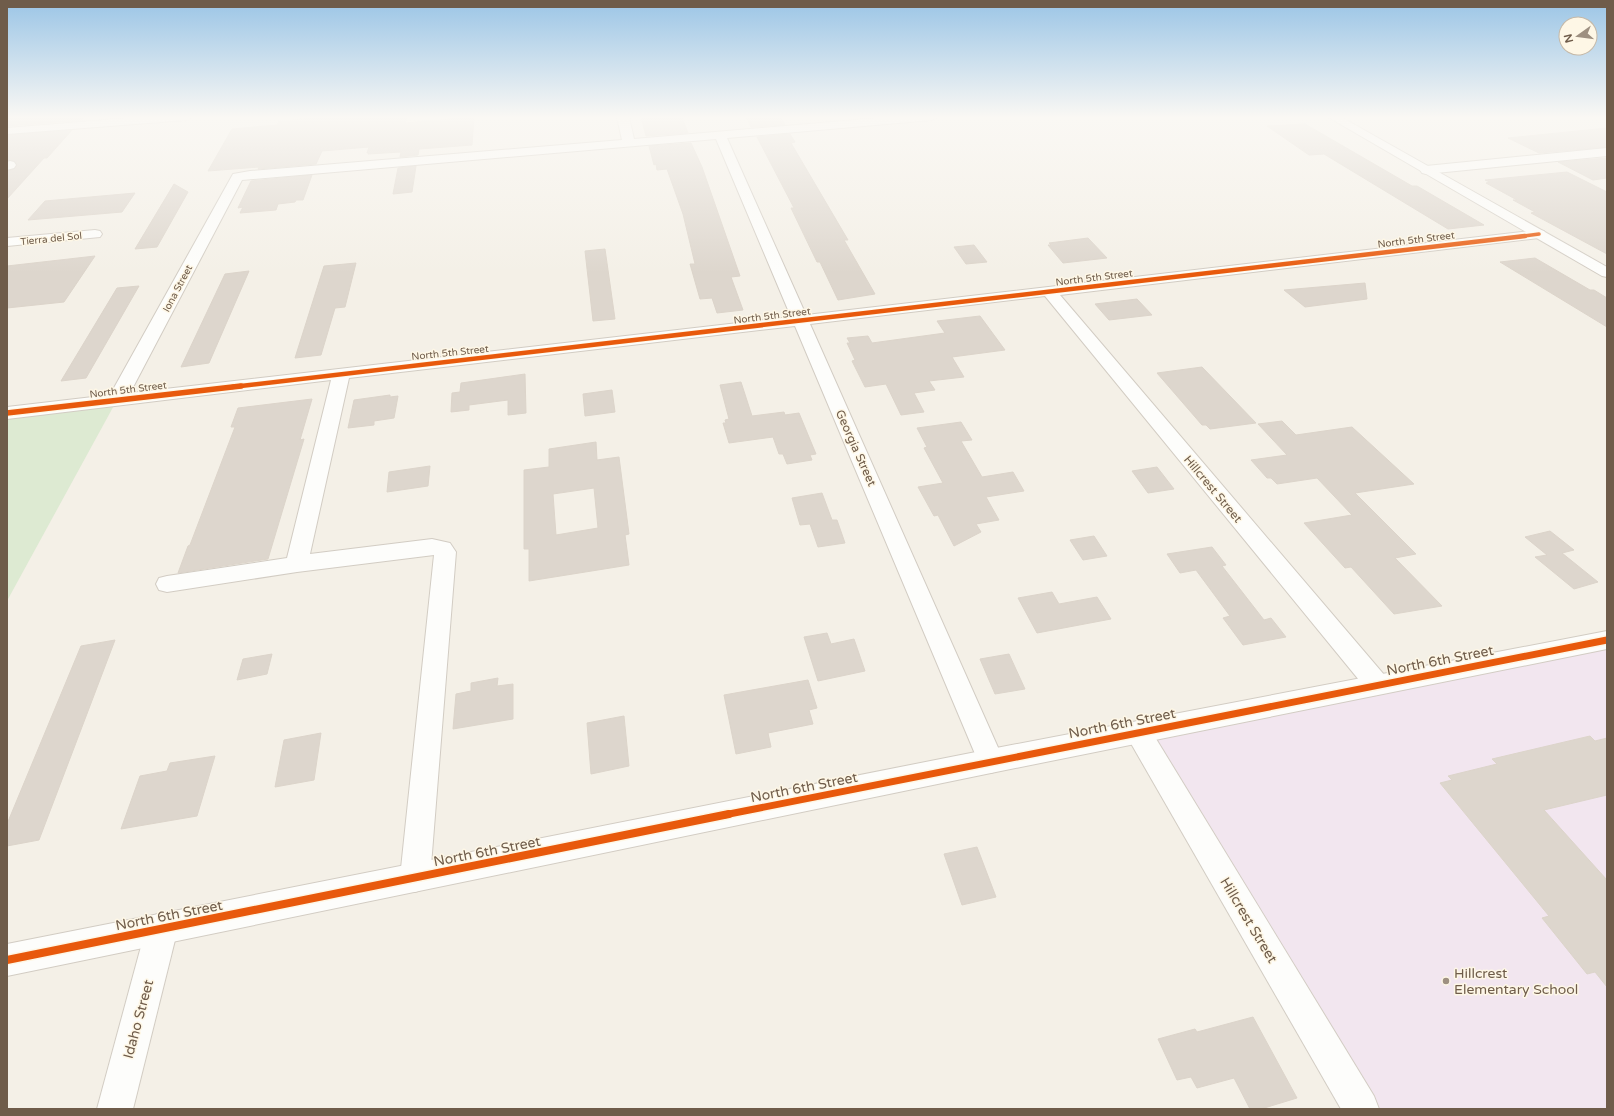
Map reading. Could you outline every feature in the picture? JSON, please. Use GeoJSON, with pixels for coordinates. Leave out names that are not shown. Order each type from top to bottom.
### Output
{"type":"FeatureCollection","features":[{"type":"Feature","properties":{"kind":"street","name":"Iona Street"},"geometry":{"type":"LineString","coordinates":[[117,400],[237,177],[317,169]]}},
{"type":"Feature","properties":{"kind":"street","name":"Georgia Street"},"geometry":{"type":"LineString","coordinates":[[735,169],[937,633],[991,761]]}},
{"type":"Feature","properties":{"kind":"street"},"geometry":{"type":"LineString","coordinates":[[1426,170],[1435,169]]}},
{"type":"Feature","properties":{"kind":"street"},"geometry":{"type":"LineString","coordinates":[[1426,170],[1607,273]]}},
{"type":"Feature","properties":{"kind":"street","name":"Tierra del Sol"},"geometry":{"type":"LineString","coordinates":[[7,242],[96,234]]}},
{"type":"Feature","properties":{"kind":"street","name":"North 5th Street"},"geometry":{"type":"LineString","coordinates":[[7,413],[1539,234]]}},
{"type":"Feature","properties":{"kind":"street","name":"Hillcrest Street"},"geometry":{"type":"LineString","coordinates":[[1050,292],[1377,684]]}},
{"type":"Feature","properties":{"kind":"street"},"geometry":{"type":"LineString","coordinates":[[297,564],[341,374]]}},
{"type":"Feature","properties":{"kind":"street"},"geometry":{"type":"LineString","coordinates":[[167,584],[297,564],[432,547],[442,548],[445,552],[415,878]]}},
{"type":"Feature","properties":{"kind":"street","name":"North 6th Street"},"geometry":{"type":"LineString","coordinates":[[7,960],[991,761],[1607,640]]}},
{"type":"Feature","properties":{"kind":"street","name":"Hillcrest Street"},"geometry":{"type":"LineString","coordinates":[[1138,732],[1361,1109]]}},
{"type":"Feature","properties":{"kind":"street","name":"Idaho Street"},"geometry":{"type":"LineString","coordinates":[[115,1109],[162,928]]}},
{"type":"Feature","properties":{"kind":"shaded area","name":"Hillcrest Elementary School"},"geometry":{"type":"Polygon","coordinates":[[[1607,640],[1607,1109],[1361,1109],[1138,732],[1607,640]]]}},
{"type":"Feature","properties":{"kind":"green space"},"geometry":{"type":"Polygon","coordinates":[[[117,400],[7,601],[7,413],[117,400]]]}},
{"type":"Feature","properties":{"kind":"building"},"geometry":{"type":"Polygon","coordinates":[[[14,169],[34,169],[7,199],[7,171],[14,169]]]}},
{"type":"Feature","properties":{"kind":"building"},"geometry":{"type":"Polygon","coordinates":[[[209,169],[232,169],[208,171],[209,169]]]}},
{"type":"Feature","properties":{"kind":"building"},"geometry":{"type":"Polygon","coordinates":[[[398,169],[416,169],[412,192],[393,194],[398,169]]]}},
{"type":"Feature","properties":{"kind":"building"},"geometry":{"type":"Polygon","coordinates":[[[667,169],[703,169],[740,276],[731,277],[743,310],[717,313],[712,298],[700,299],[690,264],[695,264],[683,214],[667,169]]]}},
{"type":"Feature","properties":{"kind":"building"},"geometry":{"type":"Polygon","coordinates":[[[774,169],[806,169],[848,240],[844,240],[875,294],[838,300],[820,262],[817,262],[791,208],[794,208],[774,169]]]}},
{"type":"Feature","properties":{"kind":"building"},"geometry":{"type":"Polygon","coordinates":[[[1349,169],[1383,169],[1412,186],[1417,186],[1484,225],[1448,229],[1349,169]]]}},
{"type":"Feature","properties":{"kind":"building"},"geometry":{"type":"Polygon","coordinates":[[[1572,169],[1607,169],[1607,178],[1593,180],[1572,169]]]}},
{"type":"Feature","properties":{"kind":"building"},"geometry":{"type":"Polygon","coordinates":[[[1567,172],[1607,192],[1607,254],[1531,213],[1535,212],[1486,183],[1490,182],[1485,180],[1567,172]]]}},
{"type":"Feature","properties":{"kind":"building"},"geometry":{"type":"Polygon","coordinates":[[[312,175],[303,200],[278,204],[276,210],[240,213],[243,207],[238,208],[251,181],[312,175]]]}},
{"type":"Feature","properties":{"kind":"building"},"geometry":{"type":"Polygon","coordinates":[[[174,184],[188,192],[157,247],[135,249],[174,184]]]}},
{"type":"Feature","properties":{"kind":"building"},"geometry":{"type":"Polygon","coordinates":[[[135,193],[122,212],[28,220],[45,201],[135,193]]]}},
{"type":"Feature","properties":{"kind":"building"},"geometry":{"type":"Polygon","coordinates":[[[1088,238],[1107,258],[1063,263],[1048,245],[1051,245],[1049,243],[1088,238]]]}},
{"type":"Feature","properties":{"kind":"building"},"geometry":{"type":"Polygon","coordinates":[[[974,245],[987,262],[966,264],[954,247],[974,245]]]}},
{"type":"Feature","properties":{"kind":"building"},"geometry":{"type":"Polygon","coordinates":[[[605,249],[615,319],[593,321],[585,251],[605,249]]]}},
{"type":"Feature","properties":{"kind":"building"},"geometry":{"type":"Polygon","coordinates":[[[95,256],[64,302],[7,308],[7,266],[95,256]]]}},
{"type":"Feature","properties":{"kind":"building"},"geometry":{"type":"Polygon","coordinates":[[[1535,258],[1590,290],[1594,290],[1607,298],[1607,327],[1500,262],[1535,258]]]}},
{"type":"Feature","properties":{"kind":"building"},"geometry":{"type":"Polygon","coordinates":[[[356,263],[345,307],[335,308],[321,355],[295,358],[324,266],[356,263]]]}},
{"type":"Feature","properties":{"kind":"building"},"geometry":{"type":"Polygon","coordinates":[[[249,271],[209,363],[181,367],[225,274],[249,271]]]}},
{"type":"Feature","properties":{"kind":"building"},"geometry":{"type":"Polygon","coordinates":[[[1365,283],[1367,299],[1305,307],[1284,290],[1365,283]]]}},
{"type":"Feature","properties":{"kind":"building"},"geometry":{"type":"Polygon","coordinates":[[[139,286],[86,378],[61,381],[117,288],[139,286]]]}},
{"type":"Feature","properties":{"kind":"building"},"geometry":{"type":"Polygon","coordinates":[[[1137,299],[1152,315],[1109,320],[1095,304],[1137,299]]]}},
{"type":"Feature","properties":{"kind":"building"},"geometry":{"type":"Polygon","coordinates":[[[980,316],[1005,350],[952,357],[964,377],[929,381],[935,390],[914,393],[924,412],[901,415],[886,384],[865,387],[852,361],[855,360],[847,343],[850,343],[847,338],[868,336],[872,343],[945,333],[937,321],[980,316]]]}},
{"type":"Feature","properties":{"kind":"building"},"geometry":{"type":"Polygon","coordinates":[[[1202,367],[1256,423],[1210,429],[1206,425],[1202,425],[1157,373],[1202,367]]]}},
{"type":"Feature","properties":{"kind":"building"},"geometry":{"type":"Polygon","coordinates":[[[525,374],[526,413],[508,415],[508,400],[469,405],[469,410],[451,412],[452,393],[460,392],[461,383],[525,374]]]}},
{"type":"Feature","properties":{"kind":"building"},"geometry":{"type":"Polygon","coordinates":[[[741,382],[752,416],[784,412],[785,415],[799,413],[816,454],[810,455],[812,460],[787,464],[783,454],[779,454],[773,437],[729,443],[723,423],[726,423],[725,420],[729,419],[720,385],[741,382]]]}},
{"type":"Feature","properties":{"kind":"building"},"geometry":{"type":"Polygon","coordinates":[[[612,390],[615,412],[585,416],[583,394],[612,390]]]}},
{"type":"Feature","properties":{"kind":"building"},"geometry":{"type":"Polygon","coordinates":[[[390,395],[390,397],[398,396],[394,418],[374,421],[374,425],[348,428],[354,400],[390,395]]]}},
{"type":"Feature","properties":{"kind":"building"},"geometry":{"type":"Polygon","coordinates":[[[312,399],[300,440],[304,439],[268,559],[178,573],[235,427],[231,427],[238,408],[312,399]]]}},
{"type":"Feature","properties":{"kind":"building"},"geometry":{"type":"Polygon","coordinates":[[[1282,421],[1296,435],[1352,427],[1414,484],[1355,493],[1416,554],[1395,558],[1442,606],[1394,614],[1351,567],[1345,568],[1304,523],[1352,515],[1317,478],[1277,484],[1271,478],[1267,478],[1251,460],[1287,455],[1258,424],[1282,421]]]}},
{"type":"Feature","properties":{"kind":"building"},"geometry":{"type":"Polygon","coordinates":[[[961,422],[972,440],[961,441],[982,477],[1013,472],[1024,491],[986,497],[999,520],[976,524],[981,532],[954,546],[938,515],[934,516],[918,487],[943,483],[924,448],[927,447],[917,428],[961,422]]]}},
{"type":"Feature","properties":{"kind":"building"},"geometry":{"type":"Polygon","coordinates":[[[596,442],[597,460],[619,457],[629,534],[625,535],[629,565],[529,581],[529,549],[524,549],[524,470],[549,467],[549,449],[596,442]],[[594,488],[553,494],[556,535],[598,528],[594,488]]]}},
{"type":"Feature","properties":{"kind":"building"},"geometry":{"type":"Polygon","coordinates":[[[430,466],[428,486],[387,492],[389,472],[430,466]]]}},
{"type":"Feature","properties":{"kind":"building"},"geometry":{"type":"Polygon","coordinates":[[[1157,467],[1174,489],[1148,493],[1132,471],[1157,467]]]}},
{"type":"Feature","properties":{"kind":"building"},"geometry":{"type":"Polygon","coordinates":[[[822,493],[832,520],[837,520],[845,543],[818,547],[810,524],[800,525],[792,498],[822,493]]]}},
{"type":"Feature","properties":{"kind":"building"},"geometry":{"type":"Polygon","coordinates":[[[1550,531],[1574,550],[1562,553],[1598,582],[1574,589],[1535,557],[1547,555],[1525,537],[1550,531]]]}},
{"type":"Feature","properties":{"kind":"building"},"geometry":{"type":"Polygon","coordinates":[[[1094,536],[1107,556],[1083,560],[1070,540],[1094,536]]]}},
{"type":"Feature","properties":{"kind":"building"},"geometry":{"type":"Polygon","coordinates":[[[1212,547],[1226,565],[1222,566],[1264,620],[1271,618],[1286,637],[1243,645],[1223,618],[1230,616],[1196,570],[1180,573],[1167,554],[1212,547]]]}},
{"type":"Feature","properties":{"kind":"building"},"geometry":{"type":"Polygon","coordinates":[[[1052,592],[1059,604],[1097,597],[1111,619],[1037,633],[1018,598],[1052,592]]]}},
{"type":"Feature","properties":{"kind":"building"},"geometry":{"type":"Polygon","coordinates":[[[827,633],[831,644],[854,639],[865,671],[818,681],[804,637],[827,633]]]}},
{"type":"Feature","properties":{"kind":"building"},"geometry":{"type":"Polygon","coordinates":[[[115,640],[39,840],[7,846],[7,824],[81,646],[115,640]]]}},
{"type":"Feature","properties":{"kind":"building"},"geometry":{"type":"Polygon","coordinates":[[[272,654],[267,674],[237,680],[243,659],[272,654]]]}},
{"type":"Feature","properties":{"kind":"building"},"geometry":{"type":"Polygon","coordinates":[[[1009,654],[1025,689],[995,694],[980,659],[1009,654]]]}},
{"type":"Feature","properties":{"kind":"building"},"geometry":{"type":"Polygon","coordinates":[[[498,678],[497,686],[513,684],[513,719],[453,729],[456,694],[471,691],[471,683],[498,678]]]}},
{"type":"Feature","properties":{"kind":"building"},"geometry":{"type":"Polygon","coordinates":[[[808,680],[817,708],[809,710],[813,724],[768,733],[771,747],[736,754],[724,695],[808,680]]]}},
{"type":"Feature","properties":{"kind":"building"},"geometry":{"type":"Polygon","coordinates":[[[624,716],[629,766],[591,774],[587,723],[624,716]]]}},
{"type":"Feature","properties":{"kind":"building"},"geometry":{"type":"Polygon","coordinates":[[[321,733],[314,780],[275,787],[284,740],[321,733]]]}},
{"type":"Feature","properties":{"kind":"building"},"geometry":{"type":"Polygon","coordinates":[[[1590,736],[1595,741],[1607,738],[1607,795],[1544,810],[1607,880],[1607,987],[1595,972],[1587,974],[1542,918],[1549,916],[1440,783],[1452,780],[1448,776],[1497,764],[1492,759],[1590,736]]]}},
{"type":"Feature","properties":{"kind":"building"},"geometry":{"type":"Polygon","coordinates":[[[215,756],[197,816],[121,829],[140,776],[167,771],[170,763],[215,756]]]}},
{"type":"Feature","properties":{"kind":"building"},"geometry":{"type":"Polygon","coordinates":[[[977,847],[996,897],[962,905],[944,854],[977,847]]]}},
{"type":"Feature","properties":{"kind":"building"},"geometry":{"type":"Polygon","coordinates":[[[1253,1017],[1297,1098],[1261,1109],[1250,1109],[1234,1078],[1197,1088],[1191,1077],[1177,1080],[1158,1039],[1195,1029],[1197,1032],[1253,1017]]]}},
{"type":"Feature","properties":{"kind":"cycle path"},"geometry":{"type":"LineString","coordinates":[[7,413],[1539,234]]}},
{"type":"Feature","properties":{"kind":"cycle path"},"geometry":{"type":"LineString","coordinates":[[7,960],[991,761],[1607,640]]}},
{"type":"Feature","properties":{"kind":"place","name":"Hillcrest Elementary School"},"geometry":{"type":"Point","coordinates":[1446,981]}}]}
